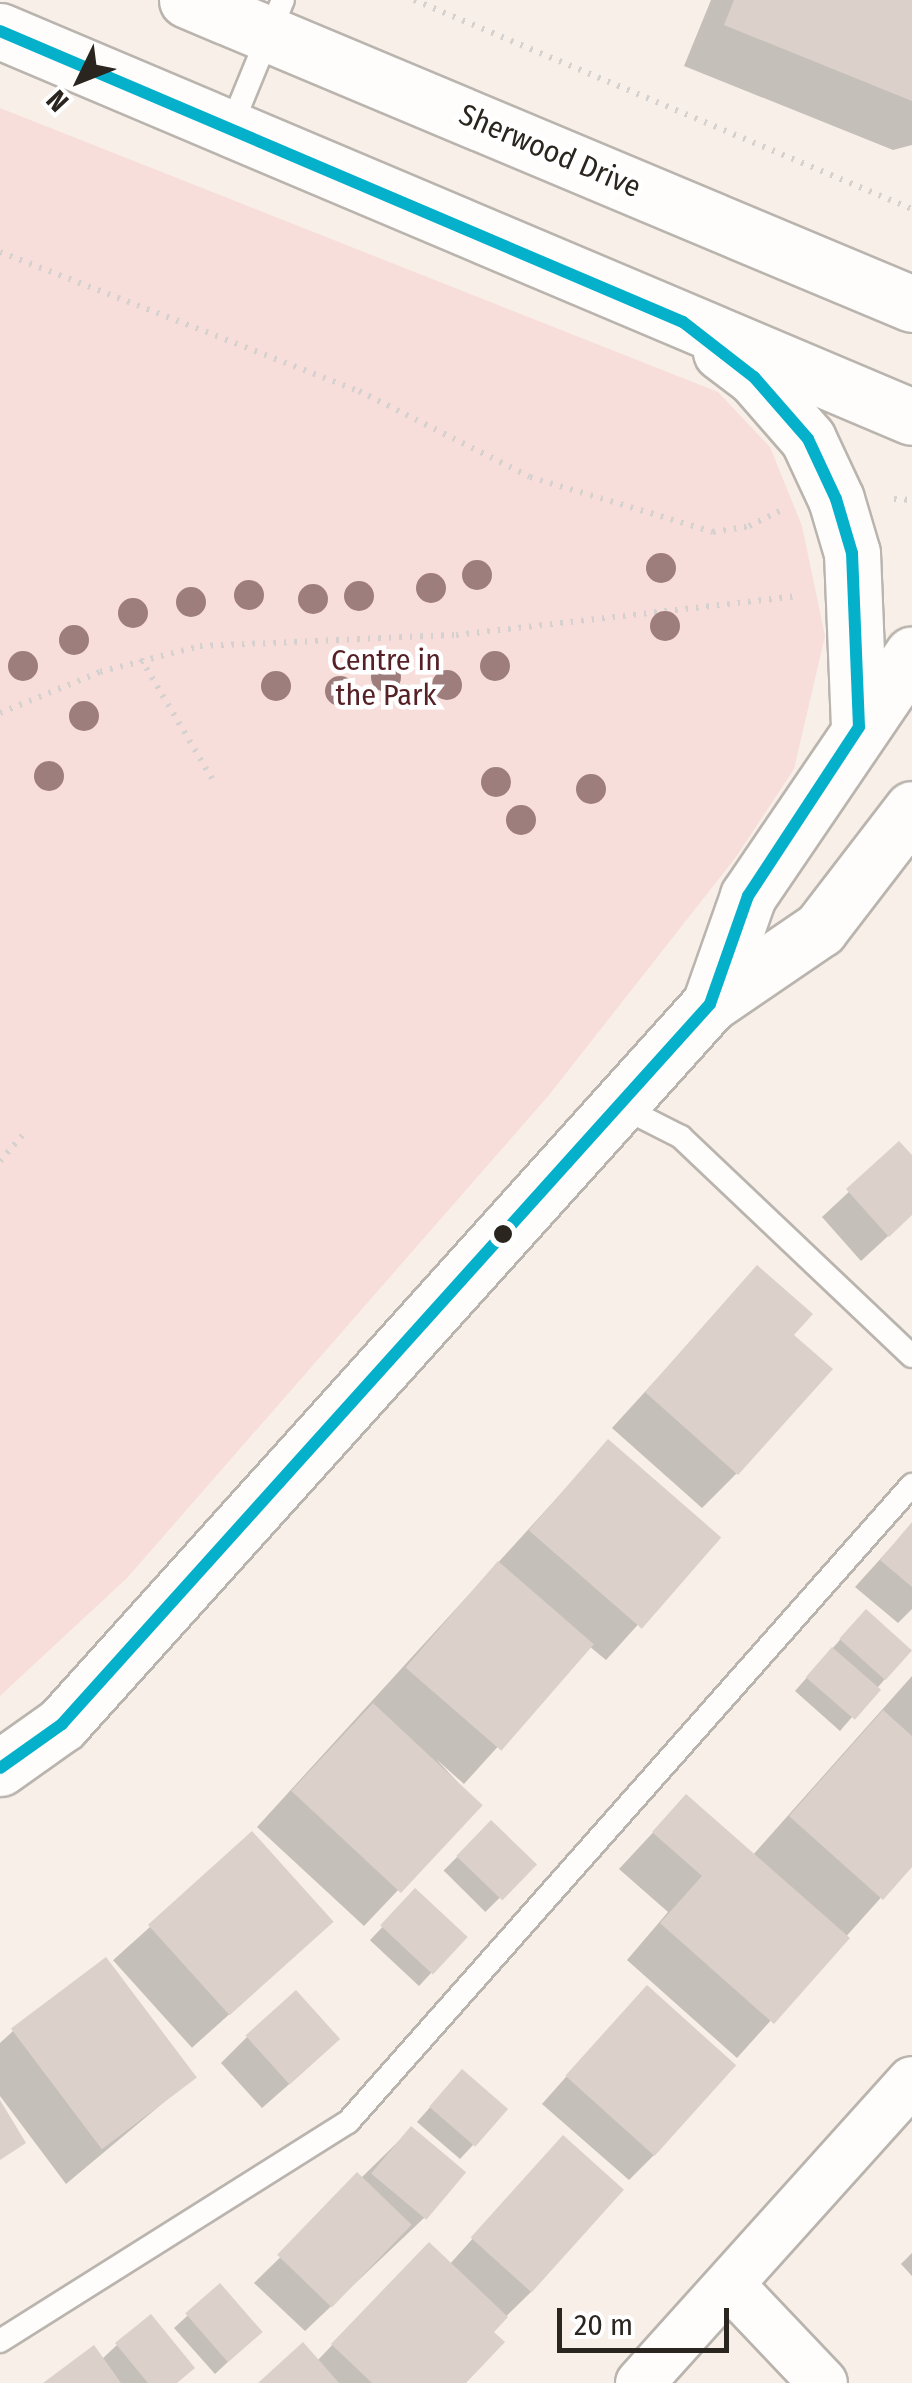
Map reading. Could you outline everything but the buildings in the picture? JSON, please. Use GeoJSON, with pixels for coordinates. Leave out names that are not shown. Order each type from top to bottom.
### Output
{"type":"FeatureCollection","features":[{"type":"Feature","properties":{"kind":"main road","name":"Sherwood Drive"},"geometry":{"type":"LineString","coordinates":[[187,0],[274,16],[912,304]]}},
{"type":"Feature","properties":{"kind":"main road"},"geometry":{"type":"LineString","coordinates":[[0,31],[912,417]]}},
{"type":"Feature","properties":{"kind":"main road"},"geometry":{"type":"LineString","coordinates":[[683,322],[754,377],[797,426],[836,499],[852,553],[858,727]]}},
{"type":"Feature","properties":{"kind":"main road"},"geometry":{"type":"LineString","coordinates":[[710,1004],[748,896],[858,727],[912,655]]}},
{"type":"Feature","properties":{"kind":"main road"},"geometry":{"type":"LineString","coordinates":[[0,1768],[62,1724],[710,1004],[820,929],[909,817]]}},
{"type":"Feature","properties":{"kind":"street"},"geometry":{"type":"LineString","coordinates":[[640,2383],[732,2287],[912,2081]]}},
{"type":"Feature","properties":{"kind":"street"},"geometry":{"type":"LineString","coordinates":[[732,2287],[823,2383]]}},
{"type":"Feature","properties":{"kind":"lane"},"geometry":{"type":"LineString","coordinates":[[230,129],[274,16]]}},
{"type":"Feature","properties":{"kind":"lane"},"geometry":{"type":"LineString","coordinates":[[620,1106],[681,1137],[912,1356]]}},
{"type":"Feature","properties":{"kind":"lane"},"geometry":{"type":"LineString","coordinates":[[0,2341],[348,2122],[912,1485]]}},
{"type":"Feature","properties":{"kind":"path"},"geometry":{"type":"LineString","coordinates":[[414,0],[912,209]]}},
{"type":"Feature","properties":{"kind":"path"},"geometry":{"type":"LineString","coordinates":[[0,252],[359,391],[530,477],[714,532],[750,526],[798,503]]}},
{"type":"Feature","properties":{"kind":"path"},"geometry":{"type":"LineString","coordinates":[[0,713],[142,659],[200,646],[456,635],[810,595]]}},
{"type":"Feature","properties":{"kind":"path"},"geometry":{"type":"LineString","coordinates":[[142,659],[214,782]]}},
{"type":"Feature","properties":{"kind":"path"},"geometry":{"type":"LineString","coordinates":[[0,1162],[26,1132]]}},
{"type":"Feature","properties":{"kind":"green space","name":"Centre in the Park"},"geometry":{"type":"Polygon","coordinates":[[[0,108],[718,392],[770,447],[802,526],[825,636],[794,769],[736,857],[549,1095],[127,1578],[0,1696],[0,108]]]}},
{"type":"Feature","properties":{"kind":"transit line"},"geometry":{"type":"LineString","coordinates":[[0,31],[683,322],[754,377],[808,439],[836,499],[852,553],[859,727],[748,896],[710,1004],[62,1724],[0,1768]]}}]}
